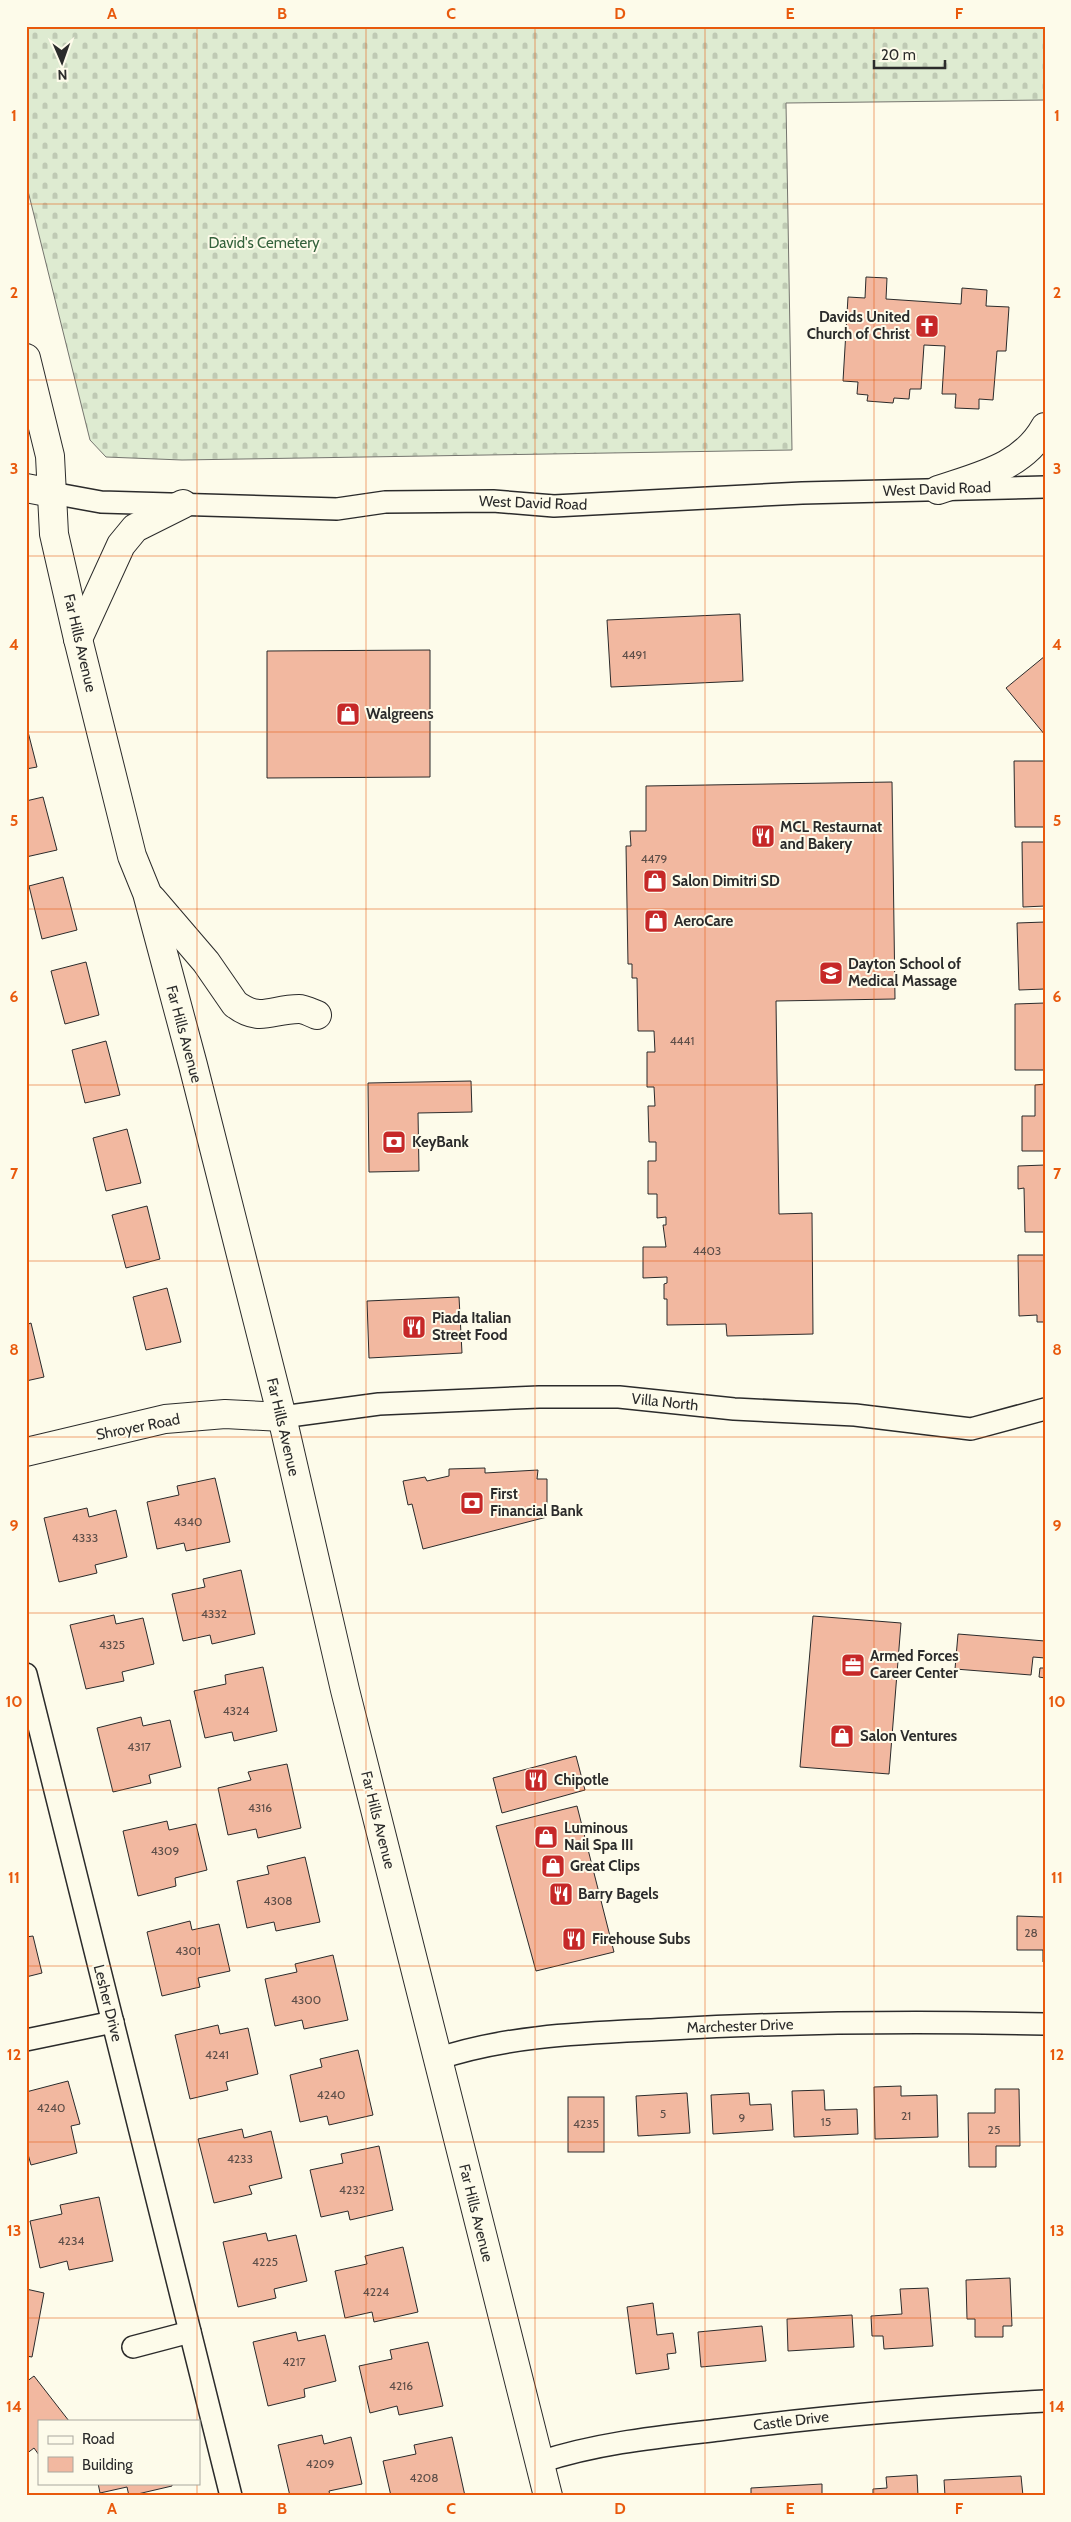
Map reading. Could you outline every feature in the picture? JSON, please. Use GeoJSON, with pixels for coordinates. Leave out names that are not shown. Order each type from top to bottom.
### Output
{"type":"FeatureCollection","features":[{"type":"Feature","properties":{"kind":"main road","name":"Far Hills Avenue"},"geometry":{"type":"LineString","coordinates":[[26,358],[50,456],[39,491],[54,534],[132,856],[147,893],[193,1065],[282,1417],[347,1699],[548,2496]]}},
{"type":"Feature","properties":{"kind":"main road"},"geometry":{"type":"LineString","coordinates":[[938,490],[1010,465],[1036,443],[1045,428]]}},
{"type":"Feature","properties":{"kind":"main road"},"geometry":{"type":"LineString","coordinates":[[78,639],[121,545],[135,528],[183,504]]}},
{"type":"Feature","properties":{"kind":"main road"},"geometry":{"type":"LineString","coordinates":[[147,893],[206,962],[235,1004],[246,1012],[259,1015],[300,1009],[317,1015]]}},
{"type":"Feature","properties":{"kind":"main road","name":"Shroyer Road"},"geometry":{"type":"LineString","coordinates":[[26,1452],[165,1418],[225,1414],[282,1417]]}},
{"type":"Feature","properties":{"kind":"street","name":"West David Road"},"geometry":{"type":"LineString","coordinates":[[39,491],[101,502],[337,509],[384,502],[493,501],[554,506],[802,493],[1045,487]]}},
{"type":"Feature","properties":{"kind":"street","name":"Villa North"},"geometry":{"type":"LineString","coordinates":[[282,1417],[379,1404],[539,1397],[619,1397],[734,1409],[855,1415],[971,1428],[1045,1410]]}},
{"type":"Feature","properties":{"kind":"street","name":"Lesher Drive"},"geometry":{"type":"LineString","coordinates":[[26,1674],[35,1752],[113,2022],[231,2496]]}},
{"type":"Feature","properties":{"kind":"street","name":"Marchester Drive"},"geometry":{"type":"LineString","coordinates":[[437,2059],[506,2042],[611,2032],[735,2025],[896,2021],[1045,2024]]}},
{"type":"Feature","properties":{"kind":"street"},"geometry":{"type":"LineString","coordinates":[[26,2040],[113,2022]]}},
{"type":"Feature","properties":{"kind":"street"},"geometry":{"type":"LineString","coordinates":[[133,2347],[190,2332]]}},
{"type":"Feature","properties":{"kind":"street","name":"Castle Drive"},"geometry":{"type":"LineString","coordinates":[[540,2462],[566,2453],[642,2440],[832,2416],[1045,2401]]}},
{"type":"Feature","properties":{"kind":"green space","name":"David's Cemetery"},"geometry":{"type":"Polygon","coordinates":[[[26,26],[1045,26],[1045,100],[786,103],[792,450],[182,460],[106,457],[90,440],[26,183],[26,26]]]}},
{"type":"Feature","properties":{"kind":"building","name":"Davids United Church of Christ"},"geometry":{"type":"Polygon","coordinates":[[[866,277],[887,278],[886,299],[961,304],[962,288],[987,290],[986,306],[1009,307],[1006,351],[997,351],[993,400],[979,399],[979,409],[955,408],[956,394],[942,394],[945,346],[924,345],[921,389],[910,389],[909,399],[894,398],[893,403],[867,401],[868,395],[857,394],[858,382],[843,381],[848,297],[865,298],[866,277]]]}},
{"type":"Feature","properties":{"kind":"building"},"geometry":{"type":"Polygon","coordinates":[[[740,614],[743,681],[611,687],[607,620],[740,614]]]}},
{"type":"Feature","properties":{"kind":"building","name":"Walgreens"},"geometry":{"type":"Polygon","coordinates":[[[430,650],[430,777],[267,778],[267,651],[430,650]]]}},
{"type":"Feature","properties":{"kind":"building"},"geometry":{"type":"Polygon","coordinates":[[[1045,656],[1045,735],[1006,688],[1045,656]]]}},
{"type":"Feature","properties":{"kind":"building"},"geometry":{"type":"Polygon","coordinates":[[[26,724],[37,767],[26,769],[26,724]]]}},
{"type":"Feature","properties":{"kind":"building"},"geometry":{"type":"Polygon","coordinates":[[[1014,761],[1045,761],[1045,827],[1015,827],[1014,761]]]}},
{"type":"Feature","properties":{"kind":"building"},"geometry":{"type":"Polygon","coordinates":[[[892,782],[895,999],[776,1001],[779,1214],[812,1213],[813,1334],[727,1336],[726,1324],[667,1325],[667,1299],[664,1299],[664,1284],[667,1283],[667,1277],[643,1278],[643,1247],[666,1247],[663,1225],[666,1225],[666,1217],[657,1218],[657,1194],[648,1194],[648,1161],[656,1161],[656,1142],[649,1142],[648,1106],[655,1106],[654,1087],[647,1087],[647,1052],[655,1052],[654,1031],[638,1031],[637,978],[632,978],[632,964],[628,964],[626,846],[631,846],[630,831],[646,831],[646,786],[892,782]]]}},
{"type":"Feature","properties":{"kind":"building"},"geometry":{"type":"Polygon","coordinates":[[[43,797],[57,850],[26,857],[26,801],[43,797]]]}},
{"type":"Feature","properties":{"kind":"building"},"geometry":{"type":"Polygon","coordinates":[[[1022,842],[1045,842],[1045,906],[1023,907],[1022,842]]]}},
{"type":"Feature","properties":{"kind":"building"},"geometry":{"type":"Polygon","coordinates":[[[63,877],[77,930],[42,939],[29,886],[63,877]]]}},
{"type":"Feature","properties":{"kind":"building"},"geometry":{"type":"Polygon","coordinates":[[[1045,922],[1045,989],[1019,990],[1017,923],[1045,922]]]}},
{"type":"Feature","properties":{"kind":"building"},"geometry":{"type":"Polygon","coordinates":[[[86,962],[99,1015],[65,1024],[51,971],[86,962]]]}},
{"type":"Feature","properties":{"kind":"building"},"geometry":{"type":"Polygon","coordinates":[[[1045,1003],[1045,1070],[1015,1070],[1015,1004],[1045,1003]]]}},
{"type":"Feature","properties":{"kind":"building"},"geometry":{"type":"Polygon","coordinates":[[[106,1041],[120,1095],[85,1103],[72,1050],[106,1041]]]}},
{"type":"Feature","properties":{"kind":"building","name":"KeyBank"},"geometry":{"type":"Polygon","coordinates":[[[471,1081],[472,1112],[418,1113],[419,1171],[369,1172],[368,1083],[471,1081]]]}},
{"type":"Feature","properties":{"kind":"building"},"geometry":{"type":"Polygon","coordinates":[[[1045,1084],[1045,1151],[1022,1151],[1022,1116],[1035,1116],[1035,1085],[1045,1084]]]}},
{"type":"Feature","properties":{"kind":"building"},"geometry":{"type":"Polygon","coordinates":[[[127,1129],[141,1183],[106,1191],[93,1138],[127,1129]]]}},
{"type":"Feature","properties":{"kind":"building"},"geometry":{"type":"Polygon","coordinates":[[[1045,1165],[1045,1232],[1025,1232],[1024,1188],[1018,1189],[1018,1166],[1045,1165]]]}},
{"type":"Feature","properties":{"kind":"building"},"geometry":{"type":"Polygon","coordinates":[[[147,1206],[160,1259],[126,1268],[112,1215],[147,1206]]]}},
{"type":"Feature","properties":{"kind":"building"},"geometry":{"type":"Polygon","coordinates":[[[1018,1255],[1045,1255],[1045,1322],[1037,1322],[1037,1315],[1019,1316],[1018,1255]]]}},
{"type":"Feature","properties":{"kind":"building"},"geometry":{"type":"Polygon","coordinates":[[[167,1288],[181,1342],[146,1350],[133,1297],[167,1288]]]}},
{"type":"Feature","properties":{"kind":"building","name":"Piada Italian Street Food"},"geometry":{"type":"Polygon","coordinates":[[[459,1297],[462,1353],[369,1358],[367,1301],[459,1297]]]}},
{"type":"Feature","properties":{"kind":"building"},"geometry":{"type":"Polygon","coordinates":[[[31,1323],[44,1377],[26,1381],[26,1325],[31,1323]]]}},
{"type":"Feature","properties":{"kind":"building"},"geometry":{"type":"Polygon","coordinates":[[[485,1468],[485,1473],[538,1470],[537,1479],[547,1479],[547,1517],[423,1549],[412,1504],[408,1505],[403,1481],[425,1477],[427,1481],[449,1476],[449,1469],[485,1468]]]}},
{"type":"Feature","properties":{"kind":"building"},"geometry":{"type":"Polygon","coordinates":[[[215,1478],[230,1542],[186,1551],[184,1543],[157,1549],[147,1502],[179,1495],[177,1486],[215,1478]]]}},
{"type":"Feature","properties":{"kind":"building"},"geometry":{"type":"Polygon","coordinates":[[[87,1508],[89,1517],[116,1510],[127,1557],[95,1565],[97,1573],[59,1582],[44,1518],[87,1508]]]}},
{"type":"Feature","properties":{"kind":"building"},"geometry":{"type":"Polygon","coordinates":[[[241,1570],[255,1634],[212,1644],[210,1635],[183,1641],[172,1594],[205,1587],[203,1579],[241,1570]]]}},
{"type":"Feature","properties":{"kind":"building"},"geometry":{"type":"Polygon","coordinates":[[[114,1615],[116,1624],[143,1618],[154,1664],[122,1672],[124,1681],[86,1689],[70,1625],[114,1615]]]}},
{"type":"Feature","properties":{"kind":"building"},"geometry":{"type":"Polygon","coordinates":[[[813,1616],[901,1623],[889,1774],[800,1767],[813,1616]]]}},
{"type":"Feature","properties":{"kind":"building"},"geometry":{"type":"Polygon","coordinates":[[[958,1634],[1045,1641],[1045,1658],[1033,1657],[1031,1675],[955,1669],[958,1634]]]}},
{"type":"Feature","properties":{"kind":"building"},"geometry":{"type":"Polygon","coordinates":[[[1045,1665],[1045,1678],[1039,1677],[1040,1668],[1044,1668],[1045,1665]]]}},
{"type":"Feature","properties":{"kind":"building"},"geometry":{"type":"Polygon","coordinates":[[[263,1667],[277,1731],[234,1741],[232,1732],[205,1738],[194,1691],[226,1684],[225,1675],[263,1667]]]}},
{"type":"Feature","properties":{"kind":"building"},"geometry":{"type":"Polygon","coordinates":[[[141,1717],[143,1726],[170,1720],[181,1767],[149,1775],[151,1783],[113,1792],[97,1728],[141,1717]]]}},
{"type":"Feature","properties":{"kind":"building"},"geometry":{"type":"Polygon","coordinates":[[[576,1756],[585,1790],[502,1813],[493,1778],[576,1756]]]}},
{"type":"Feature","properties":{"kind":"building"},"geometry":{"type":"Polygon","coordinates":[[[287,1764],[301,1828],[258,1838],[256,1829],[228,1835],[218,1788],[251,1780],[248,1772],[287,1764]]]}},
{"type":"Feature","properties":{"kind":"building"},"geometry":{"type":"Polygon","coordinates":[[[577,1806],[614,1952],[536,1971],[496,1826],[577,1806]]]}},
{"type":"Feature","properties":{"kind":"building"},"geometry":{"type":"Polygon","coordinates":[[[167,1821],[169,1830],[196,1824],[207,1870],[175,1878],[176,1886],[138,1896],[123,1831],[167,1821]]]}},
{"type":"Feature","properties":{"kind":"building"},"geometry":{"type":"Polygon","coordinates":[[[305,1857],[320,1922],[276,1931],[274,1922],[247,1928],[237,1881],[269,1874],[267,1866],[305,1857]]]}},
{"type":"Feature","properties":{"kind":"building"},"geometry":{"type":"Polygon","coordinates":[[[1044,1900],[1045,1962],[1043,1962],[1043,1950],[1017,1950],[1017,1916],[1044,1917],[1044,1900]]]}},
{"type":"Feature","properties":{"kind":"building"},"geometry":{"type":"Polygon","coordinates":[[[190,1921],[192,1930],[219,1924],[230,1971],[198,1978],[200,1987],[162,1996],[147,1932],[190,1921]]]}},
{"type":"Feature","properties":{"kind":"building"},"geometry":{"type":"Polygon","coordinates":[[[33,1936],[42,1973],[26,1977],[26,1937],[33,1936]]]}},
{"type":"Feature","properties":{"kind":"building"},"geometry":{"type":"Polygon","coordinates":[[[333,1955],[348,2020],[304,2029],[302,2020],[275,2026],[265,1979],[297,1972],[295,1964],[333,1955]]]}},
{"type":"Feature","properties":{"kind":"building"},"geometry":{"type":"Polygon","coordinates":[[[218,2025],[220,2034],[248,2028],[258,2074],[226,2082],[228,2090],[190,2099],[175,2035],[218,2025]]]}},
{"type":"Feature","properties":{"kind":"building"},"geometry":{"type":"Polygon","coordinates":[[[358,2050],[373,2115],[329,2125],[327,2116],[300,2122],[290,2075],[322,2067],[320,2059],[358,2050]]]}},
{"type":"Feature","properties":{"kind":"building"},"geometry":{"type":"Polygon","coordinates":[[[68,2081],[80,2124],[71,2126],[77,2153],[31,2165],[26,2147],[26,2092],[68,2081]]]}},
{"type":"Feature","properties":{"kind":"building"},"geometry":{"type":"Polygon","coordinates":[[[901,2086],[901,2096],[937,2095],[938,2137],[875,2139],[874,2087],[901,2086]]]}},
{"type":"Feature","properties":{"kind":"building"},"geometry":{"type":"Polygon","coordinates":[[[995,2089],[1019,2089],[1020,2146],[996,2146],[996,2167],[969,2167],[968,2113],[995,2113],[995,2089]]]}},
{"type":"Feature","properties":{"kind":"building"},"geometry":{"type":"Polygon","coordinates":[[[824,2090],[825,2110],[857,2109],[858,2134],[794,2137],[792,2091],[824,2090]]]}},
{"type":"Feature","properties":{"kind":"building"},"geometry":{"type":"Polygon","coordinates":[[[687,2093],[690,2133],[638,2136],[636,2096],[687,2093]]]}},
{"type":"Feature","properties":{"kind":"building"},"geometry":{"type":"Polygon","coordinates":[[[749,2093],[750,2105],[771,2104],[773,2130],[713,2134],[711,2095],[749,2093]]]}},
{"type":"Feature","properties":{"kind":"building"},"geometry":{"type":"Polygon","coordinates":[[[568,2097],[604,2097],[604,2152],[568,2152],[568,2097]]]}},
{"type":"Feature","properties":{"kind":"building"},"geometry":{"type":"Polygon","coordinates":[[[242,2129],[244,2138],[271,2131],[282,2178],[249,2186],[252,2194],[214,2203],[198,2139],[242,2129]]]}},
{"type":"Feature","properties":{"kind":"building"},"geometry":{"type":"Polygon","coordinates":[[[379,2146],[393,2210],[350,2220],[348,2211],[321,2217],[310,2170],[343,2163],[341,2154],[379,2146]]]}},
{"type":"Feature","properties":{"kind":"building"},"geometry":{"type":"Polygon","coordinates":[[[99,2197],[113,2261],[69,2270],[67,2261],[40,2268],[30,2221],[62,2214],[60,2205],[99,2197]]]}},
{"type":"Feature","properties":{"kind":"building"},"geometry":{"type":"Polygon","coordinates":[[[266,2233],[268,2241],[296,2235],[307,2281],[274,2289],[276,2298],[238,2307],[223,2242],[266,2233]]]}},
{"type":"Feature","properties":{"kind":"building"},"geometry":{"type":"Polygon","coordinates":[[[403,2247],[418,2312],[374,2322],[372,2312],[345,2318],[335,2271],[367,2264],[365,2256],[403,2247]]]}},
{"type":"Feature","properties":{"kind":"building"},"geometry":{"type":"Polygon","coordinates":[[[1010,2278],[1012,2326],[1003,2326],[1003,2337],[975,2337],[975,2319],[967,2319],[966,2280],[1010,2278]]]}},
{"type":"Feature","properties":{"kind":"building"},"geometry":{"type":"Polygon","coordinates":[[[928,2288],[933,2346],[884,2349],[883,2336],[872,2336],[871,2316],[902,2314],[900,2289],[928,2288]]]}},
{"type":"Feature","properties":{"kind":"building"},"geometry":{"type":"Polygon","coordinates":[[[26,2289],[44,2293],[32,2357],[26,2356],[26,2289]]]}},
{"type":"Feature","properties":{"kind":"building"},"geometry":{"type":"Polygon","coordinates":[[[653,2303],[657,2335],[673,2333],[676,2353],[667,2354],[669,2369],[636,2374],[627,2307],[653,2303]]]}},
{"type":"Feature","properties":{"kind":"building"},"geometry":{"type":"Polygon","coordinates":[[[852,2315],[854,2347],[788,2351],[787,2319],[852,2315]]]}},
{"type":"Feature","properties":{"kind":"building"},"geometry":{"type":"Polygon","coordinates":[[[762,2326],[766,2361],[701,2367],[698,2332],[762,2326]]]}},
{"type":"Feature","properties":{"kind":"building"},"geometry":{"type":"Polygon","coordinates":[[[296,2332],[298,2341],[325,2335],[336,2381],[304,2389],[305,2397],[268,2406],[253,2342],[296,2332]]]}},
{"type":"Feature","properties":{"kind":"building"},"geometry":{"type":"Polygon","coordinates":[[[428,2342],[443,2406],[399,2415],[397,2406],[370,2413],[359,2366],[392,2359],[390,2350],[428,2342]]]}},
{"type":"Feature","properties":{"kind":"building"},"geometry":{"type":"Polygon","coordinates":[[[34,2376],[68,2420],[38,2420],[38,2454],[34,2448],[26,2454],[26,2382],[34,2376]]]}},
{"type":"Feature","properties":{"kind":"building"},"geometry":{"type":"Polygon","coordinates":[[[322,2435],[324,2444],[351,2437],[362,2484],[329,2491],[330,2496],[290,2496],[278,2445],[322,2435]]]}},
{"type":"Feature","properties":{"kind":"building"},"geometry":{"type":"Polygon","coordinates":[[[452,2437],[465,2496],[391,2496],[383,2461],[416,2454],[414,2445],[452,2437]]]}},
{"type":"Feature","properties":{"kind":"building"},"geometry":{"type":"Polygon","coordinates":[[[917,2475],[918,2496],[873,2496],[873,2489],[887,2488],[886,2477],[917,2475]]]}},
{"type":"Feature","properties":{"kind":"building"},"geometry":{"type":"Polygon","coordinates":[[[1021,2476],[1023,2496],[945,2496],[944,2480],[1021,2476]]]}},
{"type":"Feature","properties":{"kind":"building"},"geometry":{"type":"Polygon","coordinates":[[[98,2484],[172,2484],[172,2486],[129,2496],[127,2487],[100,2493],[98,2484]]]}},
{"type":"Feature","properties":{"kind":"building"},"geometry":{"type":"Polygon","coordinates":[[[822,2484],[822,2496],[751,2496],[751,2488],[822,2484]]]}},
{"type":"Feature","properties":{"kind":"place","name":"Davids United Church of Christ"},"geometry":{"type":"Point","coordinates":[927,326]}},
{"type":"Feature","properties":{"kind":"place","name":"Walgreens"},"geometry":{"type":"Point","coordinates":[348,714]}},
{"type":"Feature","properties":{"kind":"place","name":"MCL Restaurnat and Bakery"},"geometry":{"type":"Point","coordinates":[763,836]}},
{"type":"Feature","properties":{"kind":"place","name":"Salon Dimitri SD"},"geometry":{"type":"Point","coordinates":[655,881]}},
{"type":"Feature","properties":{"kind":"place","name":"AeroCare"},"geometry":{"type":"Point","coordinates":[656,921]}},
{"type":"Feature","properties":{"kind":"place","name":"Dayton School of Medical Massage"},"geometry":{"type":"Point","coordinates":[831,973]}},
{"type":"Feature","properties":{"kind":"place","name":"KeyBank"},"geometry":{"type":"Point","coordinates":[394,1142]}},
{"type":"Feature","properties":{"kind":"place","name":"Piada Italian Street Food"},"geometry":{"type":"Point","coordinates":[414,1327]}},
{"type":"Feature","properties":{"kind":"place","name":"First Financial Bank"},"geometry":{"type":"Point","coordinates":[472,1503]}},
{"type":"Feature","properties":{"kind":"place","name":"Armed Forces Career Center"},"geometry":{"type":"Point","coordinates":[853,1665]}},
{"type":"Feature","properties":{"kind":"place","name":"Salon Ventures"},"geometry":{"type":"Point","coordinates":[842,1736]}},
{"type":"Feature","properties":{"kind":"place","name":"Chipotle"},"geometry":{"type":"Point","coordinates":[536,1780]}},
{"type":"Feature","properties":{"kind":"place","name":"Luminous Nail Spa III"},"geometry":{"type":"Point","coordinates":[546,1837]}},
{"type":"Feature","properties":{"kind":"place","name":"Great Clips"},"geometry":{"type":"Point","coordinates":[553,1866]}},
{"type":"Feature","properties":{"kind":"place","name":"Barry Bagels"},"geometry":{"type":"Point","coordinates":[561,1894]}},
{"type":"Feature","properties":{"kind":"place","name":"Firehouse Subs"},"geometry":{"type":"Point","coordinates":[574,1939]}}]}
